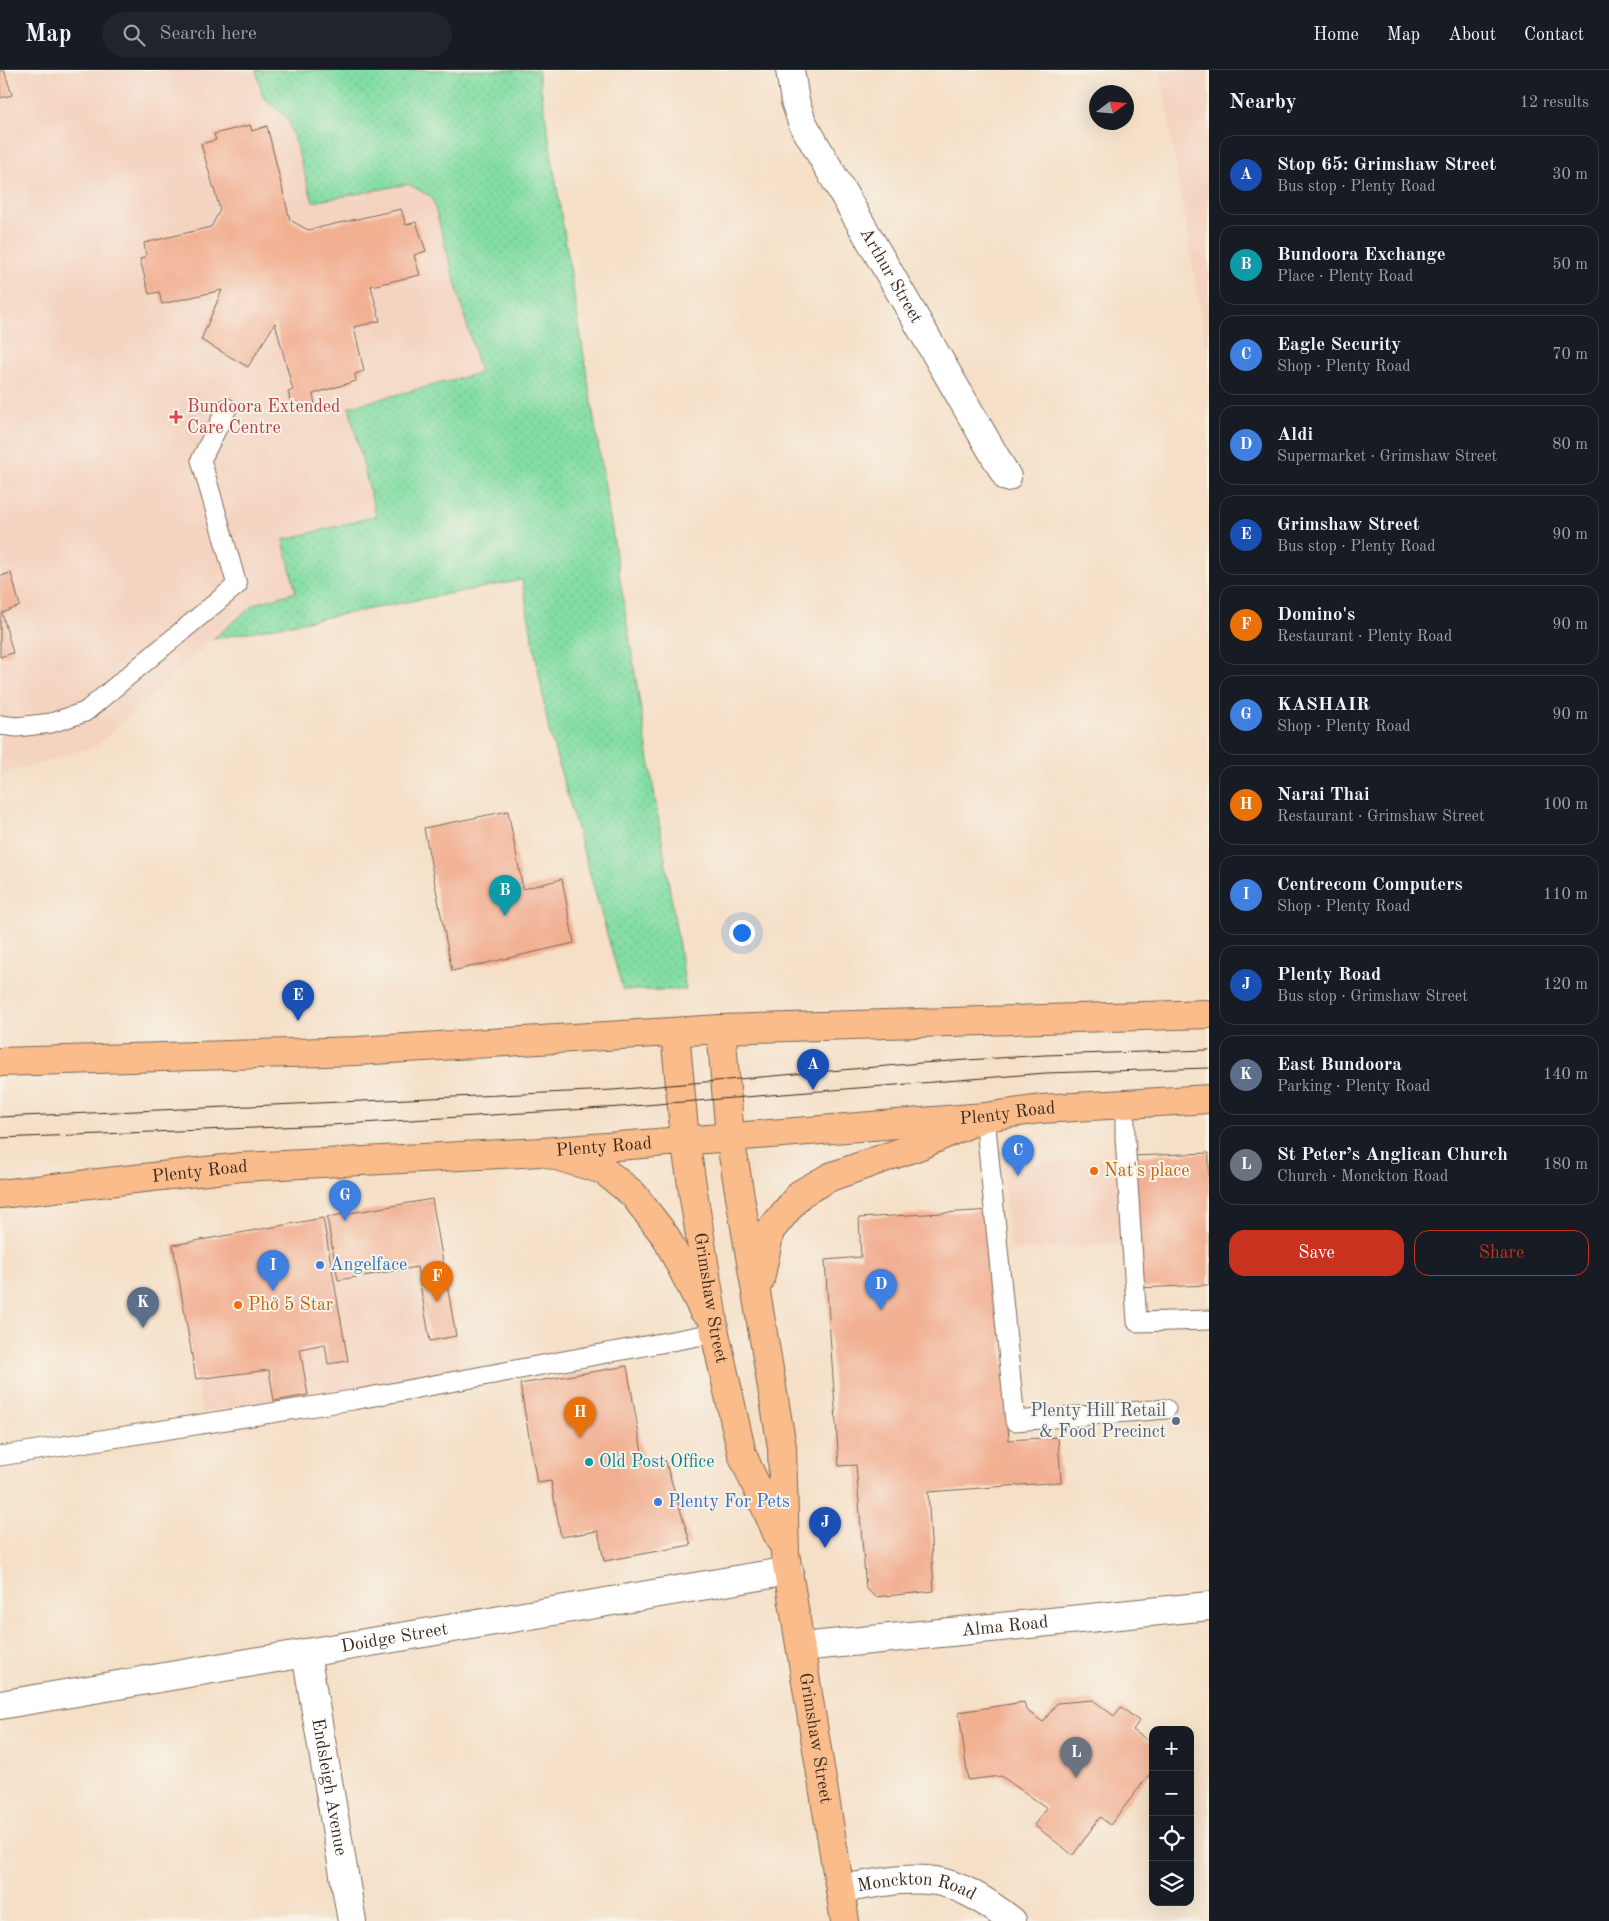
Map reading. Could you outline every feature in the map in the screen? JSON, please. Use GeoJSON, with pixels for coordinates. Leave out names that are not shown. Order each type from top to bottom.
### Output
{"type":"FeatureCollection","features":[{"type":"Feature","properties":{"kind":"main road"},"geometry":{"type":"LineString","coordinates":[[0,1062],[328,1052],[721,1029],[1209,1014]]}},
{"type":"Feature","properties":{"kind":"main road","name":"Grimshaw Street"},"geometry":{"type":"LineString","coordinates":[[721,1029],[730,1137],[782,1447],[787,1562],[845,1921]]}},
{"type":"Feature","properties":{"kind":"main road","name":"Grimshaw Street"},"geometry":{"type":"LineString","coordinates":[[675,1032],[685,1140],[715,1333],[742,1454],[787,1562]]}},
{"type":"Feature","properties":{"kind":"main road","name":"Plenty Road"},"geometry":{"type":"LineString","coordinates":[[0,1194],[242,1166],[542,1152],[984,1117],[1041,1109],[1209,1098]]}},
{"type":"Feature","properties":{"kind":"main road"},"geometry":{"type":"LineString","coordinates":[[757,1296],[770,1231],[800,1194],[830,1177],[921,1145],[984,1117]]}},
{"type":"Feature","properties":{"kind":"main road"},"geometry":{"type":"LineString","coordinates":[[542,1152],[603,1170],[633,1194],[666,1237],[715,1333]]}},
{"type":"Feature","properties":{"kind":"street","name":"Arthur Street"},"geometry":{"type":"LineString","coordinates":[[790,70],[794,101],[802,122],[1007,477]]}},
{"type":"Feature","properties":{"kind":"street","name":"Doidge Street"},"geometry":{"type":"LineString","coordinates":[[0,1705],[306,1654],[787,1562]]}},
{"type":"Feature","properties":{"kind":"street","name":"Alma Road"},"geometry":{"type":"LineString","coordinates":[[801,1647],[1209,1606]]}},
{"type":"Feature","properties":{"kind":"street","name":"Endsleigh Avenue"},"geometry":{"type":"LineString","coordinates":[[306,1654],[352,1921]]}},
{"type":"Feature","properties":{"kind":"street","name":"Monckton Road"},"geometry":{"type":"LineString","coordinates":[[840,1889],[902,1879],[929,1878],[970,1891],[1012,1921]]}},
{"type":"Feature","properties":{"kind":"lane"},"geometry":{"type":"LineString","coordinates":[[0,725],[16,727],[51,723],[85,712],[237,585],[201,460],[226,408]]}},
{"type":"Feature","properties":{"kind":"lane"},"geometry":{"type":"LineString","coordinates":[[1125,1104],[1125,1138],[1137,1322],[1209,1320]]}},
{"type":"Feature","properties":{"kind":"lane"},"geometry":{"type":"LineString","coordinates":[[984,1117],[1015,1421],[1166,1409]]}},
{"type":"Feature","properties":{"kind":"lane"},"geometry":{"type":"LineString","coordinates":[[0,1456],[353,1400],[715,1333]]}},
{"type":"Feature","properties":{"kind":"shaded area","name":"Bundoora Extended Care Centre"},"geometry":{"type":"Polygon","coordinates":[[[0,70],[256,70],[263,97],[288,119],[313,201],[408,184],[432,197],[480,374],[350,407],[376,516],[283,540],[296,592],[255,604],[213,639],[96,746],[0,775],[0,70]]]}},
{"type":"Feature","properties":{"kind":"shaded area"},"geometry":{"type":"Polygon","coordinates":[[[1160,70],[1209,70],[1209,363],[1160,70]]]}},
{"type":"Feature","properties":{"kind":"shaded area"},"geometry":{"type":"Polygon","coordinates":[[[1117,1157],[1123,1244],[1009,1251],[1003,1165],[1117,1157]]]}},
{"type":"Feature","properties":{"kind":"shaded area"},"geometry":{"type":"Polygon","coordinates":[[[432,1199],[462,1371],[202,1412],[173,1245],[432,1199]]]}},
{"type":"Feature","properties":{"kind":"green space"},"geometry":{"type":"Polygon","coordinates":[[[256,70],[538,70],[686,990],[623,990],[549,731],[522,580],[213,639],[255,604],[296,592],[283,540],[376,516],[349,407],[480,373],[432,197],[408,184],[313,202],[288,119],[263,97],[256,70]]]}},
{"type":"Feature","properties":{"kind":"building"},"geometry":{"type":"Polygon","coordinates":[[[0,70],[4,70],[12,95],[0,98],[0,70]]]}},
{"type":"Feature","properties":{"kind":"building"},"geometry":{"type":"Polygon","coordinates":[[[250,125],[252,131],[267,126],[290,220],[308,230],[401,209],[406,225],[416,222],[426,251],[414,255],[420,275],[371,286],[380,321],[354,327],[364,371],[355,374],[356,381],[313,394],[315,404],[292,409],[288,392],[293,390],[275,323],[248,367],[201,340],[222,290],[162,304],[159,292],[149,294],[140,259],[146,256],[144,243],[211,227],[220,210],[201,144],[216,140],[214,134],[250,125]]]}},
{"type":"Feature","properties":{"kind":"building"},"geometry":{"type":"Polygon","coordinates":[[[11,573],[20,606],[2,613],[13,653],[0,657],[0,576],[11,573]]]}},
{"type":"Feature","properties":{"kind":"building"},"geometry":{"type":"Polygon","coordinates":[[[508,811],[523,889],[562,879],[574,943],[452,971],[424,828],[508,811]]]}},
{"type":"Feature","properties":{"kind":"building"},"geometry":{"type":"Polygon","coordinates":[[[1209,1153],[1209,1285],[1137,1288],[1132,1156],[1209,1153]]]}},
{"type":"Feature","properties":{"kind":"building"},"geometry":{"type":"Polygon","coordinates":[[[432,1199],[456,1336],[430,1341],[417,1267],[338,1280],[327,1217],[432,1199]]]}},
{"type":"Feature","properties":{"kind":"building"},"geometry":{"type":"Polygon","coordinates":[[[992,1210],[1009,1440],[1058,1437],[1061,1482],[928,1492],[934,1591],[876,1597],[866,1589],[856,1465],[839,1466],[825,1260],[861,1257],[859,1218],[992,1210]]]}},
{"type":"Feature","properties":{"kind":"building"},"geometry":{"type":"Polygon","coordinates":[[[323,1218],[348,1361],[328,1364],[325,1344],[300,1349],[308,1395],[274,1401],[269,1370],[196,1379],[173,1245],[323,1218]]]}},
{"type":"Feature","properties":{"kind":"building","name":"Old Post Office"},"geometry":{"type":"Polygon","coordinates":[[[627,1366],[644,1464],[665,1460],[691,1545],[604,1561],[598,1531],[561,1537],[551,1481],[537,1483],[520,1384],[627,1366]]]}},
{"type":"Feature","properties":{"kind":"building"},"geometry":{"type":"Polygon","coordinates":[[[1093,1700],[1114,1716],[1121,1707],[1139,1721],[1133,1730],[1149,1741],[1149,1775],[1110,1825],[1100,1817],[1073,1855],[1034,1825],[1047,1808],[1001,1776],[968,1780],[959,1712],[1024,1702],[1026,1710],[1043,1722],[1057,1703],[1093,1700]]]}},
{"type":"Feature","properties":{"kind":"tram line"},"geometry":{"type":"LineString","coordinates":[[0,1117],[613,1090],[921,1063],[1045,1055],[1209,1050]]}},
{"type":"Feature","properties":{"kind":"tram line"},"geometry":{"type":"LineString","coordinates":[[0,1138],[330,1125],[620,1107],[1046,1073],[1209,1068]]}},
{"type":"Feature","properties":{"kind":"place","name":"Bundoora Extended Care Centre"},"geometry":{"type":"Point","coordinates":[176,417]}},
{"type":"Feature","properties":{"kind":"place","name":"Bundoora Exchange"},"geometry":{"type":"Point","coordinates":[505,916]}},
{"type":"Feature","properties":{"kind":"place","name":"Grimshaw Street"},"geometry":{"type":"Point","coordinates":[298,1021]}},
{"type":"Feature","properties":{"kind":"place","name":"Stop 65: Grimshaw Street"},"geometry":{"type":"Point","coordinates":[813,1090]}},
{"type":"Feature","properties":{"kind":"place","name":"Nat's place"},"geometry":{"type":"Point","coordinates":[1094,1171]}},
{"type":"Feature","properties":{"kind":"place","name":"Eagle Security"},"geometry":{"type":"Point","coordinates":[1018,1176]}},
{"type":"Feature","properties":{"kind":"place","name":"KASHAIR"},"geometry":{"type":"Point","coordinates":[345,1221]}},
{"type":"Feature","properties":{"kind":"place","name":"Angelface"},"geometry":{"type":"Point","coordinates":[320,1265]}},
{"type":"Feature","properties":{"kind":"place","name":"Centrecom Computers"},"geometry":{"type":"Point","coordinates":[273,1291]}},
{"type":"Feature","properties":{"kind":"place","name":"Domino's"},"geometry":{"type":"Point","coordinates":[437,1302]}},
{"type":"Feature","properties":{"kind":"place","name":"Phở 5 Star"},"geometry":{"type":"Point","coordinates":[238,1305]}},
{"type":"Feature","properties":{"kind":"place","name":"Aldi"},"geometry":{"type":"Point","coordinates":[881,1310]}},
{"type":"Feature","properties":{"kind":"place","name":"East Bundoora"},"geometry":{"type":"Point","coordinates":[143,1328]}},
{"type":"Feature","properties":{"kind":"place","name":"Plenty Hill Retail & Food Precinct"},"geometry":{"type":"Point","coordinates":[1176,1421]}},
{"type":"Feature","properties":{"kind":"place","name":"Narai Thai"},"geometry":{"type":"Point","coordinates":[580,1438]}},
{"type":"Feature","properties":{"kind":"place","name":"Old Post Office"},"geometry":{"type":"Point","coordinates":[589,1462]}},
{"type":"Feature","properties":{"kind":"place","name":"Plenty For Pets"},"geometry":{"type":"Point","coordinates":[658,1502]}},
{"type":"Feature","properties":{"kind":"place","name":"Plenty Road"},"geometry":{"type":"Point","coordinates":[825,1548]}},
{"type":"Feature","properties":{"kind":"place","name":"St Peter’s Anglican Church"},"geometry":{"type":"Point","coordinates":[1076,1778]}}]}
